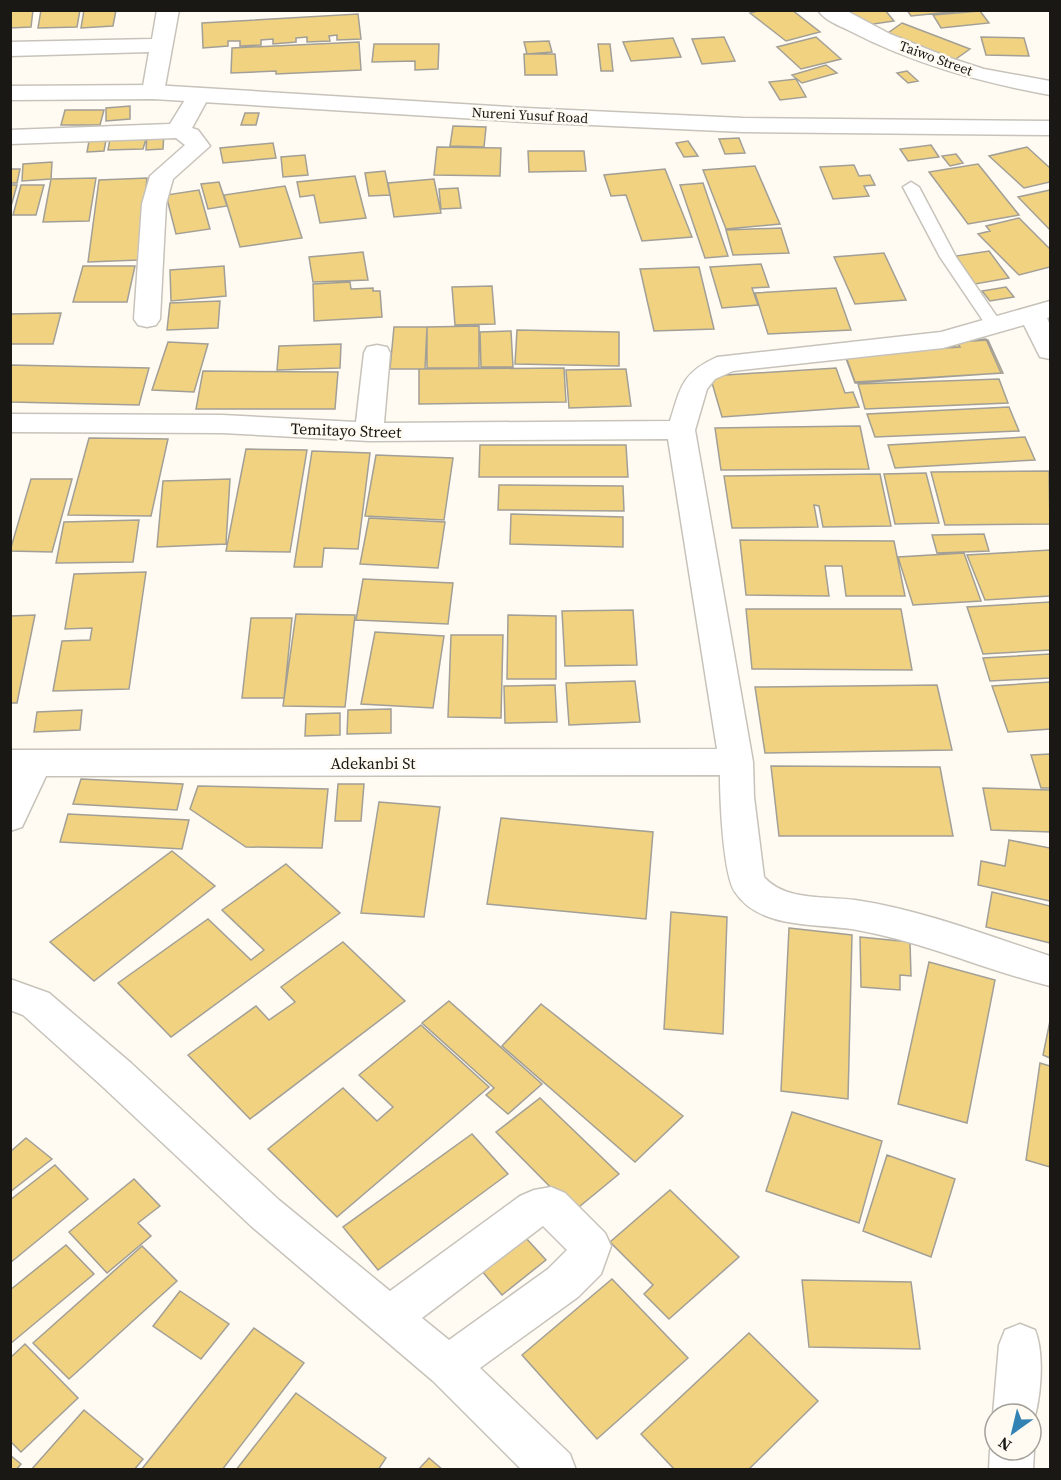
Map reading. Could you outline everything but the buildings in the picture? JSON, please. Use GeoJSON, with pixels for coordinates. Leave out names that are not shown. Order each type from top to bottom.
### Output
{"type":"FeatureCollection","features":[{"type":"Feature","properties":{"kind":"street"},"geometry":{"type":"LineString","coordinates":[[153,92],[168,10]]}},
{"type":"Feature","properties":{"kind":"street","name":"Taiwo Street"},"geometry":{"type":"LineString","coordinates":[[828,10],[880,37],[926,56],[978,74],[1050,88]]}},
{"type":"Feature","properties":{"kind":"street"},"geometry":{"type":"LineString","coordinates":[[10,49],[160,45]]}},
{"type":"Feature","properties":{"kind":"street","name":"Nureni Yusuf Road"},"geometry":{"type":"LineString","coordinates":[[10,93],[153,92],[743,125],[1050,128]]}},
{"type":"Feature","properties":{"kind":"street"},"geometry":{"type":"LineString","coordinates":[[178,131],[199,95]]}},
{"type":"Feature","properties":{"kind":"street"},"geometry":{"type":"LineString","coordinates":[[10,137],[178,131],[190,135],[198,146],[162,176],[154,204],[147,319]]}},
{"type":"Feature","properties":{"kind":"street"},"geometry":{"type":"LineString","coordinates":[[1050,351],[1041,312],[996,327],[943,340],[727,363],[705,373],[694,388],[681,430],[736,762],[737,797],[747,882],[760,897],[780,906],[915,927],[1050,970]]}},
{"type":"Feature","properties":{"kind":"street"},"geometry":{"type":"LineString","coordinates":[[369,432],[376,353]]}},
{"type":"Feature","properties":{"kind":"street","name":"Temitayo Street"},"geometry":{"type":"LineString","coordinates":[[10,423],[222,424],[369,432],[681,430]]}},
{"type":"Feature","properties":{"kind":"street","name":"Adekanbi St"},"geometry":{"type":"LineString","coordinates":[[22,764],[736,762]]}},
{"type":"Feature","properties":{"kind":"street"},"geometry":{"type":"LineString","coordinates":[[10,818],[22,764]]}},
{"type":"Feature","properties":{"kind":"street"},"geometry":{"type":"LineString","coordinates":[[10,994],[36,1004],[117,1075],[265,1213],[448,1366],[554,1470]]}},
{"type":"Feature","properties":{"kind":"street"},"geometry":{"type":"LineString","coordinates":[[390,1317],[534,1209],[551,1206],[591,1246],[586,1260],[563,1283],[448,1366]]}},
{"type":"Feature","properties":{"kind":"street"},"geometry":{"type":"LineString","coordinates":[[1016,1402],[1020,1345]]}},
{"type":"Feature","properties":{"kind":"lane"},"geometry":{"type":"LineString","coordinates":[[911,187],[948,257],[996,327]]}}]}
